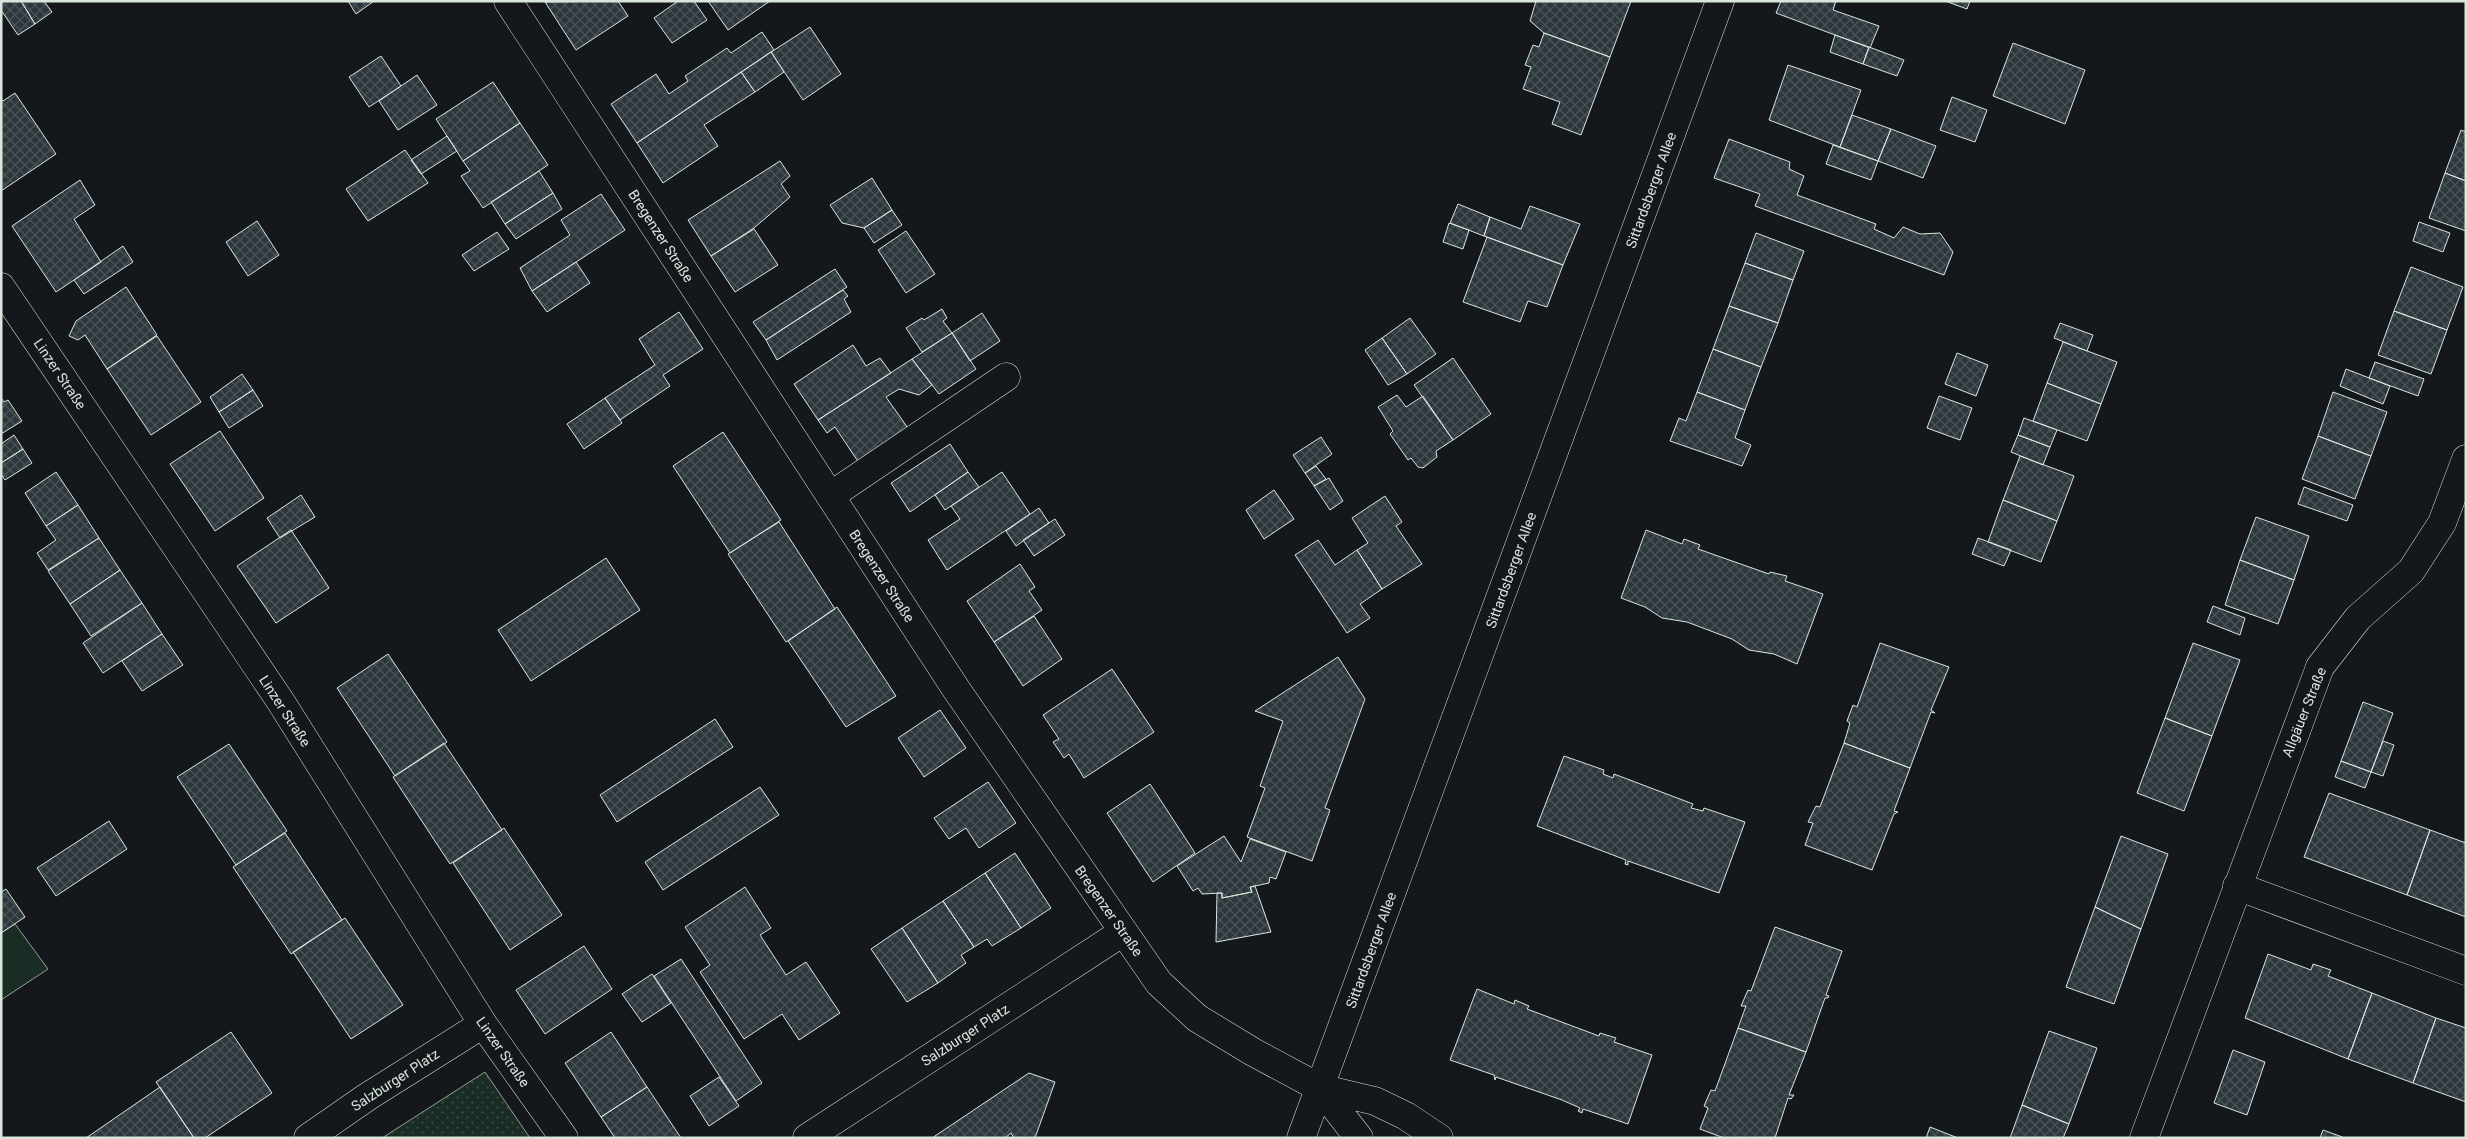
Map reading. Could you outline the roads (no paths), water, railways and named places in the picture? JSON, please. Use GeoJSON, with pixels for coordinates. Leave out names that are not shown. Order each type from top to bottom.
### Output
{"type":"FeatureCollection","features":[{"type":"Feature","properties":{"kind":"street","name":"Bregenzer Straße"},"geometry":{"type":"LineString","coordinates":[[508,1],[956,689],[1159,983],[1197,1018],[1252,1052],[1320,1088]]}},
{"type":"Feature","properties":{"kind":"street","name":"Sittardsberger Allee"},"geometry":{"type":"LineString","coordinates":[[1301,1138],[1720,1]]}},
{"type":"Feature","properties":{"kind":"street","name":"Linzer Straße"},"geometry":{"type":"LineString","coordinates":[[1,287],[280,702],[482,1024],[564,1138]]}},
{"type":"Feature","properties":{"kind":"street"},"geometry":{"type":"LineString","coordinates":[[830,496],[1006,378]]}},
{"type":"Feature","properties":{"kind":"street","name":"Allgäuer Straße"},"geometry":{"type":"LineString","coordinates":[[2144,1138],[2320,667],[2358,618],[2411,571],[2442,523],[2466,459]]}},
{"type":"Feature","properties":{"kind":"street"},"geometry":{"type":"LineString","coordinates":[[2237,886],[2466,971]]}},
{"type":"Feature","properties":{"kind":"street","name":"Salzburger Platz"},"geometry":{"type":"LineString","coordinates":[[807,1138],[1123,932]]}},
{"type":"Feature","properties":{"kind":"street","name":"Salzburger Platz"},"geometry":{"type":"LineString","coordinates":[[308,1138],[367,1097],[482,1024]]}},
{"type":"Feature","properties":{"kind":"street"},"geometry":{"type":"LineString","coordinates":[[1320,1088],[1359,1138]]}},
{"type":"Feature","properties":{"kind":"street"},"geometry":{"type":"LineString","coordinates":[[1320,1088],[1375,1101],[1406,1116],[1439,1138]]}}]}
